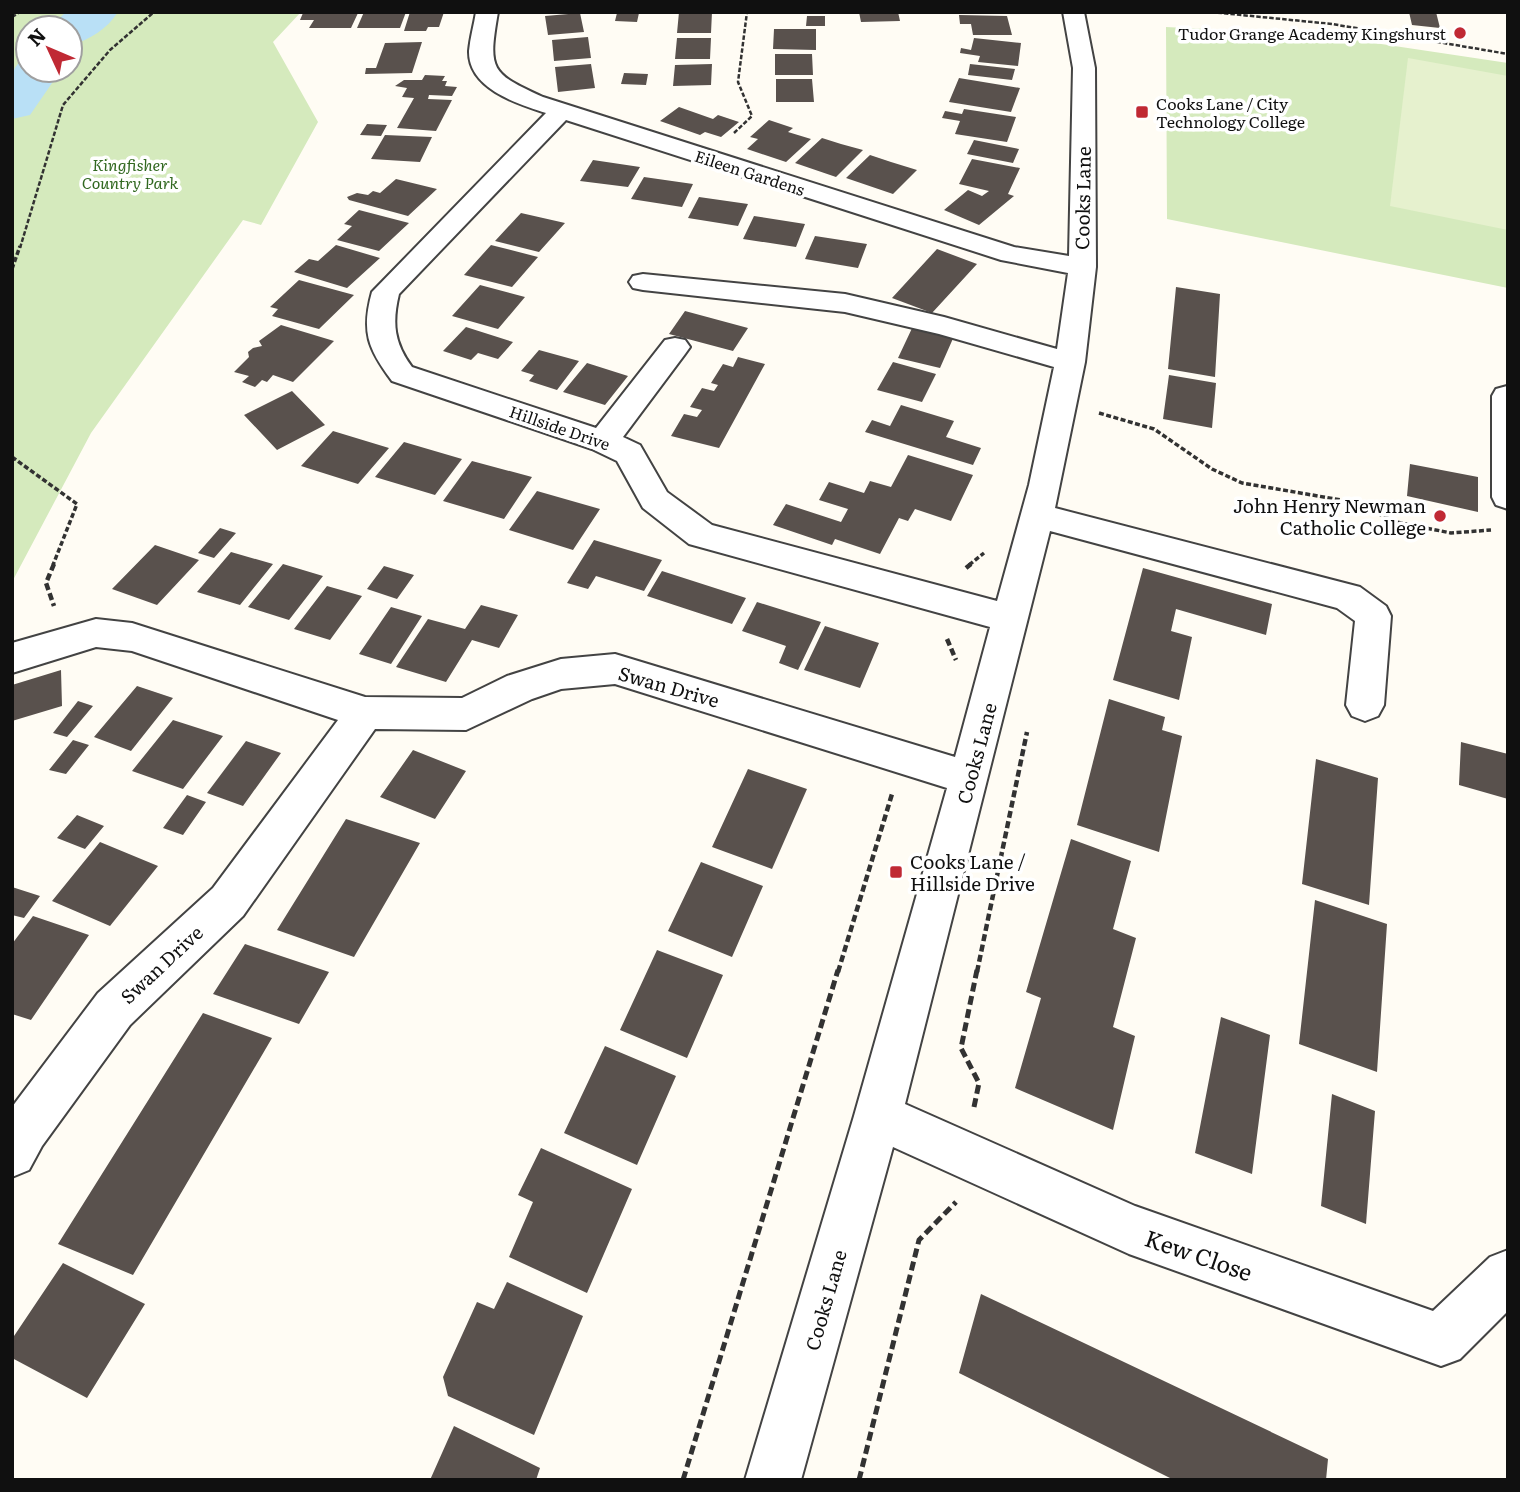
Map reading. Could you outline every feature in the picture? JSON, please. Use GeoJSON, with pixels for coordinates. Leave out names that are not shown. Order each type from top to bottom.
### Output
{"type":"FeatureCollection","features":[{"type":"Feature","properties":{"kind":"street","name":"Eileen Gardens"},"geometry":{"type":"LineString","coordinates":[[487,12],[480,53],[485,69],[500,86],[561,112],[1010,254],[1082,267]]}},
{"type":"Feature","properties":{"kind":"street","name":"Cooks Lane"},"geometry":{"type":"LineString","coordinates":[[773,1480],[878,1116],[1012,619],[1070,362],[1082,267],[1084,68],[1073,12]]}},
{"type":"Feature","properties":{"kind":"street","name":"Hillside Drive"},"geometry":{"type":"LineString","coordinates":[[561,112],[386,292],[378,319],[386,354],[402,374],[603,440],[629,453],[655,500],[701,535],[1012,619]]}},
{"type":"Feature","properties":{"kind":"street"},"geometry":{"type":"LineString","coordinates":[[643,282],[845,303],[944,326],[1070,362]]}},
{"type":"Feature","properties":{"kind":"street"},"geometry":{"type":"LineString","coordinates":[[603,440],[675,347]]}},
{"type":"Feature","properties":{"kind":"street"},"geometry":{"type":"LineString","coordinates":[[1507,396],[1508,497]]}},
{"type":"Feature","properties":{"kind":"street"},"geometry":{"type":"LineString","coordinates":[[1036,515],[1348,597],[1373,616],[1365,705]]}},
{"type":"Feature","properties":{"kind":"street","name":"Swan Drive"},"geometry":{"type":"LineString","coordinates":[[12,657],[96,633],[132,637],[365,713],[466,714],[520,687],[561,674],[615,669],[969,778]]}},
{"type":"Feature","properties":{"kind":"street","name":"Swan Drive"},"geometry":{"type":"LineString","coordinates":[[12,1153],[25,1129],[114,1009],[228,902],[365,713]]}},
{"type":"Feature","properties":{"kind":"street","name":"Kew Close"},"geometry":{"type":"LineString","coordinates":[[878,1116],[1129,1229],[1441,1340],[1508,1275]]}},
{"type":"Feature","properties":{"kind":"path"},"geometry":{"type":"LineString","coordinates":[[12,17],[20,12]]}},
{"type":"Feature","properties":{"kind":"path"},"geometry":{"type":"LineString","coordinates":[[12,269],[27,228],[63,105],[110,50],[153,12]]}},
{"type":"Feature","properties":{"kind":"path"},"geometry":{"type":"LineString","coordinates":[[707,159],[752,116],[738,82],[747,12]]}},
{"type":"Feature","properties":{"kind":"path"},"geometry":{"type":"LineString","coordinates":[[1211,12],[1332,24],[1508,54]]}},
{"type":"Feature","properties":{"kind":"path"},"geometry":{"type":"LineString","coordinates":[[1091,412],[1154,429],[1212,469],[1242,483],[1353,502],[1396,523],[1451,533],[1496,530]]}},
{"type":"Feature","properties":{"kind":"path"},"geometry":{"type":"LineString","coordinates":[[12,457],[77,503],[46,583],[66,641]]}},
{"type":"Feature","properties":{"kind":"green space","name":"Kingfisher Country Park"},"geometry":{"type":"Polygon","coordinates":[[[12,12],[301,12],[273,42],[318,122],[261,225],[243,220],[91,433],[12,582],[12,12]]]}},
{"type":"Feature","properties":{"kind":"green space"},"geometry":{"type":"Polygon","coordinates":[[[1166,27],[1321,35],[1508,63],[1508,288],[1167,219],[1166,27]]]}},
{"type":"Feature","properties":{"kind":"green space"},"geometry":{"type":"Polygon","coordinates":[[[1408,58],[1508,76],[1508,230],[1390,206],[1408,58]]]}},
{"type":"Feature","properties":{"kind":"building"},"geometry":{"type":"Polygon","coordinates":[[[364,12],[406,12],[400,28],[357,28],[364,12]]]}},
{"type":"Feature","properties":{"kind":"building"},"geometry":{"type":"Polygon","coordinates":[[[410,12],[444,12],[439,27],[428,27],[426,31],[404,31],[410,12]]]}},
{"type":"Feature","properties":{"kind":"building"},"geometry":{"type":"Polygon","coordinates":[[[679,12],[712,12],[711,33],[677,33],[679,12]]]}},
{"type":"Feature","properties":{"kind":"building"},"geometry":{"type":"Polygon","coordinates":[[[859,12],[898,12],[900,21],[861,22],[859,12]]]}},
{"type":"Feature","properties":{"kind":"building"},"geometry":{"type":"Polygon","coordinates":[[[1409,12],[1436,12],[1440,28],[1412,25],[1409,12]]]}},
{"type":"Feature","properties":{"kind":"building"},"geometry":{"type":"Polygon","coordinates":[[[303,13],[358,13],[351,28],[309,28],[314,20],[300,20],[303,13]]]}},
{"type":"Feature","properties":{"kind":"building"},"geometry":{"type":"Polygon","coordinates":[[[580,13],[584,32],[548,35],[545,16],[580,13]]]}},
{"type":"Feature","properties":{"kind":"building"},"geometry":{"type":"Polygon","coordinates":[[[617,13],[639,13],[637,22],[615,21],[617,13]]]}},
{"type":"Feature","properties":{"kind":"building"},"geometry":{"type":"Polygon","coordinates":[[[959,15],[1007,16],[1012,35],[973,35],[971,24],[960,24],[959,15]]]}},
{"type":"Feature","properties":{"kind":"building"},"geometry":{"type":"Polygon","coordinates":[[[807,16],[825,16],[825,26],[806,26],[807,16]]]}},
{"type":"Feature","properties":{"kind":"building"},"geometry":{"type":"Polygon","coordinates":[[[774,29],[816,29],[816,50],[773,49],[774,29]]]}},
{"type":"Feature","properties":{"kind":"building"},"geometry":{"type":"Polygon","coordinates":[[[588,37],[591,58],[554,61],[552,40],[588,37]]]}},
{"type":"Feature","properties":{"kind":"building"},"geometry":{"type":"Polygon","coordinates":[[[677,38],[711,38],[710,59],[675,59],[677,38]]]}},
{"type":"Feature","properties":{"kind":"building"},"geometry":{"type":"Polygon","coordinates":[[[974,38],[1021,43],[1018,66],[978,62],[980,56],[960,53],[961,48],[971,50],[974,38]]]}},
{"type":"Feature","properties":{"kind":"building"},"geometry":{"type":"Polygon","coordinates":[[[422,42],[412,73],[365,74],[366,68],[376,68],[385,43],[422,42]]]}},
{"type":"Feature","properties":{"kind":"building"},"geometry":{"type":"Polygon","coordinates":[[[775,54],[812,54],[813,75],[775,75],[775,54]]]}},
{"type":"Feature","properties":{"kind":"building"},"geometry":{"type":"Polygon","coordinates":[[[591,64],[595,88],[558,92],[555,67],[591,64]]]}},
{"type":"Feature","properties":{"kind":"building"},"geometry":{"type":"Polygon","coordinates":[[[712,64],[711,85],[673,86],[675,65],[712,64]]]}},
{"type":"Feature","properties":{"kind":"building"},"geometry":{"type":"Polygon","coordinates":[[[970,64],[1015,69],[1012,80],[968,75],[970,64]]]}},
{"type":"Feature","properties":{"kind":"building"},"geometry":{"type":"Polygon","coordinates":[[[624,73],[648,74],[646,85],[621,84],[624,73]]]}},
{"type":"Feature","properties":{"kind":"building"},"geometry":{"type":"Polygon","coordinates":[[[425,75],[445,76],[442,81],[447,81],[445,86],[457,87],[452,96],[429,95],[428,99],[452,100],[436,131],[397,128],[414,98],[402,97],[407,88],[395,86],[404,80],[422,80],[425,75]]]}},
{"type":"Feature","properties":{"kind":"building"},"geometry":{"type":"Polygon","coordinates":[[[959,78],[1020,88],[1011,112],[949,102],[959,78]]]}},
{"type":"Feature","properties":{"kind":"building"},"geometry":{"type":"Polygon","coordinates":[[[776,79],[812,79],[814,102],[776,102],[776,79]]]}},
{"type":"Feature","properties":{"kind":"building"},"geometry":{"type":"Polygon","coordinates":[[[679,107],[713,119],[718,115],[739,122],[721,137],[705,132],[700,135],[660,121],[679,107]]]}},
{"type":"Feature","properties":{"kind":"building"},"geometry":{"type":"Polygon","coordinates":[[[964,109],[1016,117],[1007,142],[955,134],[960,121],[942,118],[945,111],[962,114],[964,109]]]}},
{"type":"Feature","properties":{"kind":"building"},"geometry":{"type":"Polygon","coordinates":[[[769,120],[793,128],[788,132],[811,139],[786,162],[747,149],[758,139],[750,137],[769,120]]]}},
{"type":"Feature","properties":{"kind":"building"},"geometry":{"type":"Polygon","coordinates":[[[367,124],[387,125],[381,136],[360,135],[367,124]]]}},
{"type":"Feature","properties":{"kind":"building"},"geometry":{"type":"Polygon","coordinates":[[[385,135],[432,137],[420,162],[371,159],[385,135]]]}},
{"type":"Feature","properties":{"kind":"building"},"geometry":{"type":"Polygon","coordinates":[[[822,138],[863,150],[836,177],[795,163],[822,138]]]}},
{"type":"Feature","properties":{"kind":"building"},"geometry":{"type":"Polygon","coordinates":[[[974,140],[1019,149],[1013,163],[967,154],[974,140]]]}},
{"type":"Feature","properties":{"kind":"building"},"geometry":{"type":"Polygon","coordinates":[[[870,155],[917,170],[893,194],[846,178],[870,155]]]}},
{"type":"Feature","properties":{"kind":"building"},"geometry":{"type":"Polygon","coordinates":[[[972,159],[1020,168],[1008,194],[1014,196],[979,225],[944,210],[968,190],[982,196],[989,191],[959,184],[972,159]]]}},
{"type":"Feature","properties":{"kind":"building"},"geometry":{"type":"Polygon","coordinates":[[[593,160],[640,167],[628,187],[580,181],[593,160]]]}},
{"type":"Feature","properties":{"kind":"building"},"geometry":{"type":"Polygon","coordinates":[[[644,177],[693,184],[682,207],[631,199],[644,177]]]}},
{"type":"Feature","properties":{"kind":"building"},"geometry":{"type":"Polygon","coordinates":[[[396,179],[437,189],[408,216],[349,200],[347,197],[357,193],[368,195],[373,191],[380,193],[396,179]]]}},
{"type":"Feature","properties":{"kind":"building"},"geometry":{"type":"Polygon","coordinates":[[[699,197],[748,204],[738,226],[688,218],[699,197]]]}},
{"type":"Feature","properties":{"kind":"building"},"geometry":{"type":"Polygon","coordinates":[[[359,210],[409,223],[379,251],[337,240],[352,226],[344,224],[359,210]]]}},
{"type":"Feature","properties":{"kind":"building"},"geometry":{"type":"Polygon","coordinates":[[[521,213],[565,223],[539,252],[495,241],[521,213]]]}},
{"type":"Feature","properties":{"kind":"building"},"geometry":{"type":"Polygon","coordinates":[[[754,216],[805,224],[796,247],[743,239],[754,216]]]}},
{"type":"Feature","properties":{"kind":"building"},"geometry":{"type":"Polygon","coordinates":[[[815,236],[867,244],[858,268],[805,259],[815,236]]]}},
{"type":"Feature","properties":{"kind":"building"},"geometry":{"type":"Polygon","coordinates":[[[336,245],[380,258],[347,288],[294,272],[309,259],[318,261],[336,245]]]}},
{"type":"Feature","properties":{"kind":"building"},"geometry":{"type":"Polygon","coordinates":[[[491,245],[538,257],[512,287],[464,275],[491,245]]]}},
{"type":"Feature","properties":{"kind":"building"},"geometry":{"type":"Polygon","coordinates":[[[937,249],[977,264],[932,313],[892,298],[937,249]]]}},
{"type":"Feature","properties":{"kind":"building"},"geometry":{"type":"Polygon","coordinates":[[[299,280],[354,295],[319,329],[272,316],[278,309],[270,307],[299,280]]]}},
{"type":"Feature","properties":{"kind":"building"},"geometry":{"type":"Polygon","coordinates":[[[480,285],[525,297],[498,329],[452,316],[480,285]]]}},
{"type":"Feature","properties":{"kind":"building"},"geometry":{"type":"Polygon","coordinates":[[[1176,287],[1220,294],[1215,377],[1168,369],[1176,287]]]}},
{"type":"Feature","properties":{"kind":"building"},"geometry":{"type":"Polygon","coordinates":[[[685,311],[748,328],[733,351],[669,334],[685,311]]]}},
{"type":"Feature","properties":{"kind":"building"},"geometry":{"type":"Polygon","coordinates":[[[914,324],[955,334],[940,368],[898,358],[914,324]]]}},
{"type":"Feature","properties":{"kind":"building"},"geometry":{"type":"Polygon","coordinates":[[[281,325],[334,341],[293,382],[273,375],[267,382],[262,380],[255,387],[242,382],[249,376],[234,372],[249,357],[248,352],[262,346],[259,341],[281,325]]]}},
{"type":"Feature","properties":{"kind":"building"},"geometry":{"type":"Polygon","coordinates":[[[466,327],[513,342],[498,359],[478,353],[471,360],[443,351],[466,327]]]}},
{"type":"Feature","properties":{"kind":"building"},"geometry":{"type":"Polygon","coordinates":[[[539,350],[579,361],[557,390],[529,381],[534,375],[521,371],[539,350]]]}},
{"type":"Feature","properties":{"kind":"building"},"geometry":{"type":"Polygon","coordinates":[[[738,357],[765,364],[719,448],[671,436],[684,414],[697,417],[702,410],[690,407],[702,388],[714,391],[718,385],[711,383],[723,364],[733,367],[738,357]]]}},
{"type":"Feature","properties":{"kind":"building"},"geometry":{"type":"Polygon","coordinates":[[[893,362],[936,374],[922,402],[877,390],[893,362]]]}},
{"type":"Feature","properties":{"kind":"building"},"geometry":{"type":"Polygon","coordinates":[[[587,363],[628,376],[605,405],[563,392],[587,363]]]}},
{"type":"Feature","properties":{"kind":"building"},"geometry":{"type":"Polygon","coordinates":[[[1169,375],[1216,383],[1212,428],[1163,419],[1169,375]]]}},
{"type":"Feature","properties":{"kind":"building"},"geometry":{"type":"Polygon","coordinates":[[[292,391],[325,425],[277,450],[244,415],[292,391]]]}},
{"type":"Feature","properties":{"kind":"building"},"geometry":{"type":"Polygon","coordinates":[[[901,405],[954,421],[946,437],[981,448],[973,465],[865,432],[872,420],[890,426],[901,405]]]}},
{"type":"Feature","properties":{"kind":"building"},"geometry":{"type":"Polygon","coordinates":[[[333,431],[389,448],[358,484],[301,466],[333,431]]]}},
{"type":"Feature","properties":{"kind":"building"},"geometry":{"type":"Polygon","coordinates":[[[404,442],[462,459],[435,495],[375,477],[404,442]]]}},
{"type":"Feature","properties":{"kind":"building"},"geometry":{"type":"Polygon","coordinates":[[[908,455],[973,475],[951,521],[915,509],[908,521],[899,518],[880,554],[835,539],[832,545],[773,525],[786,504],[841,522],[848,509],[819,500],[829,482],[864,493],[870,481],[891,487],[908,455]]]}},
{"type":"Feature","properties":{"kind":"building"},"geometry":{"type":"Polygon","coordinates":[[[472,461],[532,477],[504,519],[443,501],[472,461]]]}},
{"type":"Feature","properties":{"kind":"building"},"geometry":{"type":"Polygon","coordinates":[[[1410,464],[1478,477],[1478,512],[1407,496],[1410,464]]]}},
{"type":"Feature","properties":{"kind":"building"},"geometry":{"type":"Polygon","coordinates":[[[537,491],[600,509],[573,550],[509,530],[537,491]]]}},
{"type":"Feature","properties":{"kind":"building"},"geometry":{"type":"Polygon","coordinates":[[[220,528],[236,533],[214,558],[198,553],[220,528]]]}},
{"type":"Feature","properties":{"kind":"building"},"geometry":{"type":"Polygon","coordinates":[[[594,540],[662,560],[644,591],[596,576],[588,589],[567,583],[594,540]]]}},
{"type":"Feature","properties":{"kind":"building"},"geometry":{"type":"Polygon","coordinates":[[[155,545],[199,560],[157,605],[112,589],[155,545]]]}},
{"type":"Feature","properties":{"kind":"building"},"geometry":{"type":"Polygon","coordinates":[[[231,552],[273,564],[240,605],[197,592],[231,552]]]}},
{"type":"Feature","properties":{"kind":"building"},"geometry":{"type":"Polygon","coordinates":[[[283,564],[323,576],[289,620],[248,607],[283,564]]]}},
{"type":"Feature","properties":{"kind":"building"},"geometry":{"type":"Polygon","coordinates":[[[384,566],[414,575],[397,599],[367,589],[384,566]]]}},
{"type":"Feature","properties":{"kind":"building"},"geometry":{"type":"Polygon","coordinates":[[[1143,568],[1272,604],[1266,635],[1176,609],[1171,631],[1192,637],[1179,700],[1113,680],[1143,568]]]}},
{"type":"Feature","properties":{"kind":"building"},"geometry":{"type":"Polygon","coordinates":[[[662,571],[746,598],[732,624],[647,596],[662,571]]]}},
{"type":"Feature","properties":{"kind":"building"},"geometry":{"type":"Polygon","coordinates":[[[327,586],[362,596],[330,640],[294,629],[327,586]]]}},
{"type":"Feature","properties":{"kind":"building"},"geometry":{"type":"Polygon","coordinates":[[[757,602],[821,622],[798,670],[779,663],[786,646],[742,631],[757,602]]]}},
{"type":"Feature","properties":{"kind":"building"},"geometry":{"type":"Polygon","coordinates":[[[481,605],[518,615],[499,648],[472,640],[446,682],[396,667],[428,619],[465,629],[481,605]]]}},
{"type":"Feature","properties":{"kind":"building"},"geometry":{"type":"Polygon","coordinates":[[[391,607],[422,616],[391,664],[359,654],[391,607]]]}},
{"type":"Feature","properties":{"kind":"building"},"geometry":{"type":"Polygon","coordinates":[[[825,626],[879,643],[860,688],[804,670],[825,626]]]}},
{"type":"Feature","properties":{"kind":"building"},"geometry":{"type":"Polygon","coordinates":[[[61,670],[62,706],[12,721],[12,685],[61,670]]]}},
{"type":"Feature","properties":{"kind":"building"},"geometry":{"type":"Polygon","coordinates":[[[137,686],[173,698],[131,751],[94,737],[137,686]]]}},
{"type":"Feature","properties":{"kind":"building"},"geometry":{"type":"Polygon","coordinates":[[[1109,699],[1165,717],[1162,730],[1182,736],[1159,852],[1077,825],[1109,699]]]}},
{"type":"Feature","properties":{"kind":"building"},"geometry":{"type":"Polygon","coordinates":[[[78,701],[93,706],[67,737],[53,733],[78,701]]]}},
{"type":"Feature","properties":{"kind":"building"},"geometry":{"type":"Polygon","coordinates":[[[173,720],[223,736],[183,789],[132,771],[173,720]]]}},
{"type":"Feature","properties":{"kind":"building"},"geometry":{"type":"Polygon","coordinates":[[[73,740],[89,745],[66,774],[49,770],[73,740]]]}},
{"type":"Feature","properties":{"kind":"building"},"geometry":{"type":"Polygon","coordinates":[[[246,741],[281,753],[243,806],[207,793],[246,741]]]}},
{"type":"Feature","properties":{"kind":"building"},"geometry":{"type":"Polygon","coordinates":[[[1461,742],[1508,754],[1508,799],[1459,785],[1461,742]]]}},
{"type":"Feature","properties":{"kind":"building"},"geometry":{"type":"Polygon","coordinates":[[[413,750],[466,771],[435,819],[380,797],[413,750]]]}},
{"type":"Feature","properties":{"kind":"building"},"geometry":{"type":"Polygon","coordinates":[[[1316,759],[1378,778],[1369,905],[1302,884],[1316,759]]]}},
{"type":"Feature","properties":{"kind":"building"},"geometry":{"type":"Polygon","coordinates":[[[748,769],[807,789],[772,869],[712,847],[748,769]]]}},
{"type":"Feature","properties":{"kind":"building"},"geometry":{"type":"Polygon","coordinates":[[[187,795],[206,802],[183,835],[163,828],[187,795]]]}},
{"type":"Feature","properties":{"kind":"building"},"geometry":{"type":"Polygon","coordinates":[[[77,815],[104,826],[85,849],[57,838],[77,815]]]}},
{"type":"Feature","properties":{"kind":"building"},"geometry":{"type":"Polygon","coordinates":[[[346,819],[420,843],[354,957],[277,930],[346,819]]]}},
{"type":"Feature","properties":{"kind":"building"},"geometry":{"type":"Polygon","coordinates":[[[1071,839],[1131,861],[1113,929],[1136,938],[1113,1027],[1135,1036],[1113,1130],[1015,1088],[1041,998],[1026,992],[1071,839]]]}},
{"type":"Feature","properties":{"kind":"building"},"geometry":{"type":"Polygon","coordinates":[[[100,842],[158,866],[110,926],[52,901],[100,842]]]}},
{"type":"Feature","properties":{"kind":"building"},"geometry":{"type":"Polygon","coordinates":[[[701,862],[763,886],[732,957],[668,931],[701,862]]]}},
{"type":"Feature","properties":{"kind":"building"},"geometry":{"type":"Polygon","coordinates":[[[12,887],[40,896],[24,918],[12,915],[12,887]]]}},
{"type":"Feature","properties":{"kind":"building"},"geometry":{"type":"Polygon","coordinates":[[[1315,900],[1387,924],[1377,1072],[1299,1044],[1315,900]]]}},
{"type":"Feature","properties":{"kind":"building"},"geometry":{"type":"Polygon","coordinates":[[[33,916],[89,935],[31,1020],[12,1014],[12,944],[33,916]]]}},
{"type":"Feature","properties":{"kind":"building"},"geometry":{"type":"Polygon","coordinates":[[[245,944],[329,972],[299,1024],[213,994],[245,944]]]}},
{"type":"Feature","properties":{"kind":"building"},"geometry":{"type":"Polygon","coordinates":[[[657,950],[723,975],[687,1058],[620,1030],[657,950]]]}},
{"type":"Feature","properties":{"kind":"building"},"geometry":{"type":"Polygon","coordinates":[[[203,1013],[272,1038],[133,1275],[58,1244],[203,1013]]]}},
{"type":"Feature","properties":{"kind":"building"},"geometry":{"type":"Polygon","coordinates":[[[1221,1017],[1270,1035],[1252,1174],[1195,1153],[1221,1017]]]}},
{"type":"Feature","properties":{"kind":"building"},"geometry":{"type":"Polygon","coordinates":[[[605,1046],[676,1076],[637,1165],[564,1133],[605,1046]]]}},
{"type":"Feature","properties":{"kind":"building"},"geometry":{"type":"Polygon","coordinates":[[[1332,1094],[1375,1111],[1366,1224],[1321,1206],[1332,1094]]]}},
{"type":"Feature","properties":{"kind":"building"},"geometry":{"type":"Polygon","coordinates":[[[541,1148],[632,1189],[587,1293],[509,1257],[533,1202],[518,1195],[541,1148]]]}},
{"type":"Feature","properties":{"kind":"building"},"geometry":{"type":"Polygon","coordinates":[[[63,1263],[145,1304],[87,1398],[12,1358],[12,1339],[63,1263]]]}},
{"type":"Feature","properties":{"kind":"building"},"geometry":{"type":"Polygon","coordinates":[[[507,1282],[583,1316],[534,1435],[448,1396],[443,1377],[477,1302],[494,1309],[507,1282]]]}},
{"type":"Feature","properties":{"kind":"building"},"geometry":{"type":"Polygon","coordinates":[[[981,1294],[1328,1459],[1326,1480],[1174,1480],[959,1373],[981,1294]]]}},
{"type":"Feature","properties":{"kind":"building"},"geometry":{"type":"Polygon","coordinates":[[[454,1426],[540,1468],[536,1480],[430,1480],[454,1426]]]}},
{"type":"Feature","properties":{"kind":"waterway"},"geometry":{"type":"LineString","coordinates":[[84,21],[96,12]]}},
{"type":"Feature","properties":{"kind":"waterway"},"geometry":{"type":"LineString","coordinates":[[12,104],[27,84]]}},
{"type":"Feature","properties":{"kind":"place","name":"Tudor Grange Academy Kingshurst"},"geometry":{"type":"Point","coordinates":[1460,33]}},
{"type":"Feature","properties":{"kind":"place","name":"Cooks Lane / City Technology College"},"geometry":{"type":"Point","coordinates":[1142,112]}},
{"type":"Feature","properties":{"kind":"place","name":"John Henry Newman Catholic College"},"geometry":{"type":"Point","coordinates":[1440,516]}},
{"type":"Feature","properties":{"kind":"place","name":"Cooks Lane / Hillside Drive"},"geometry":{"type":"Point","coordinates":[896,872]}}]}
